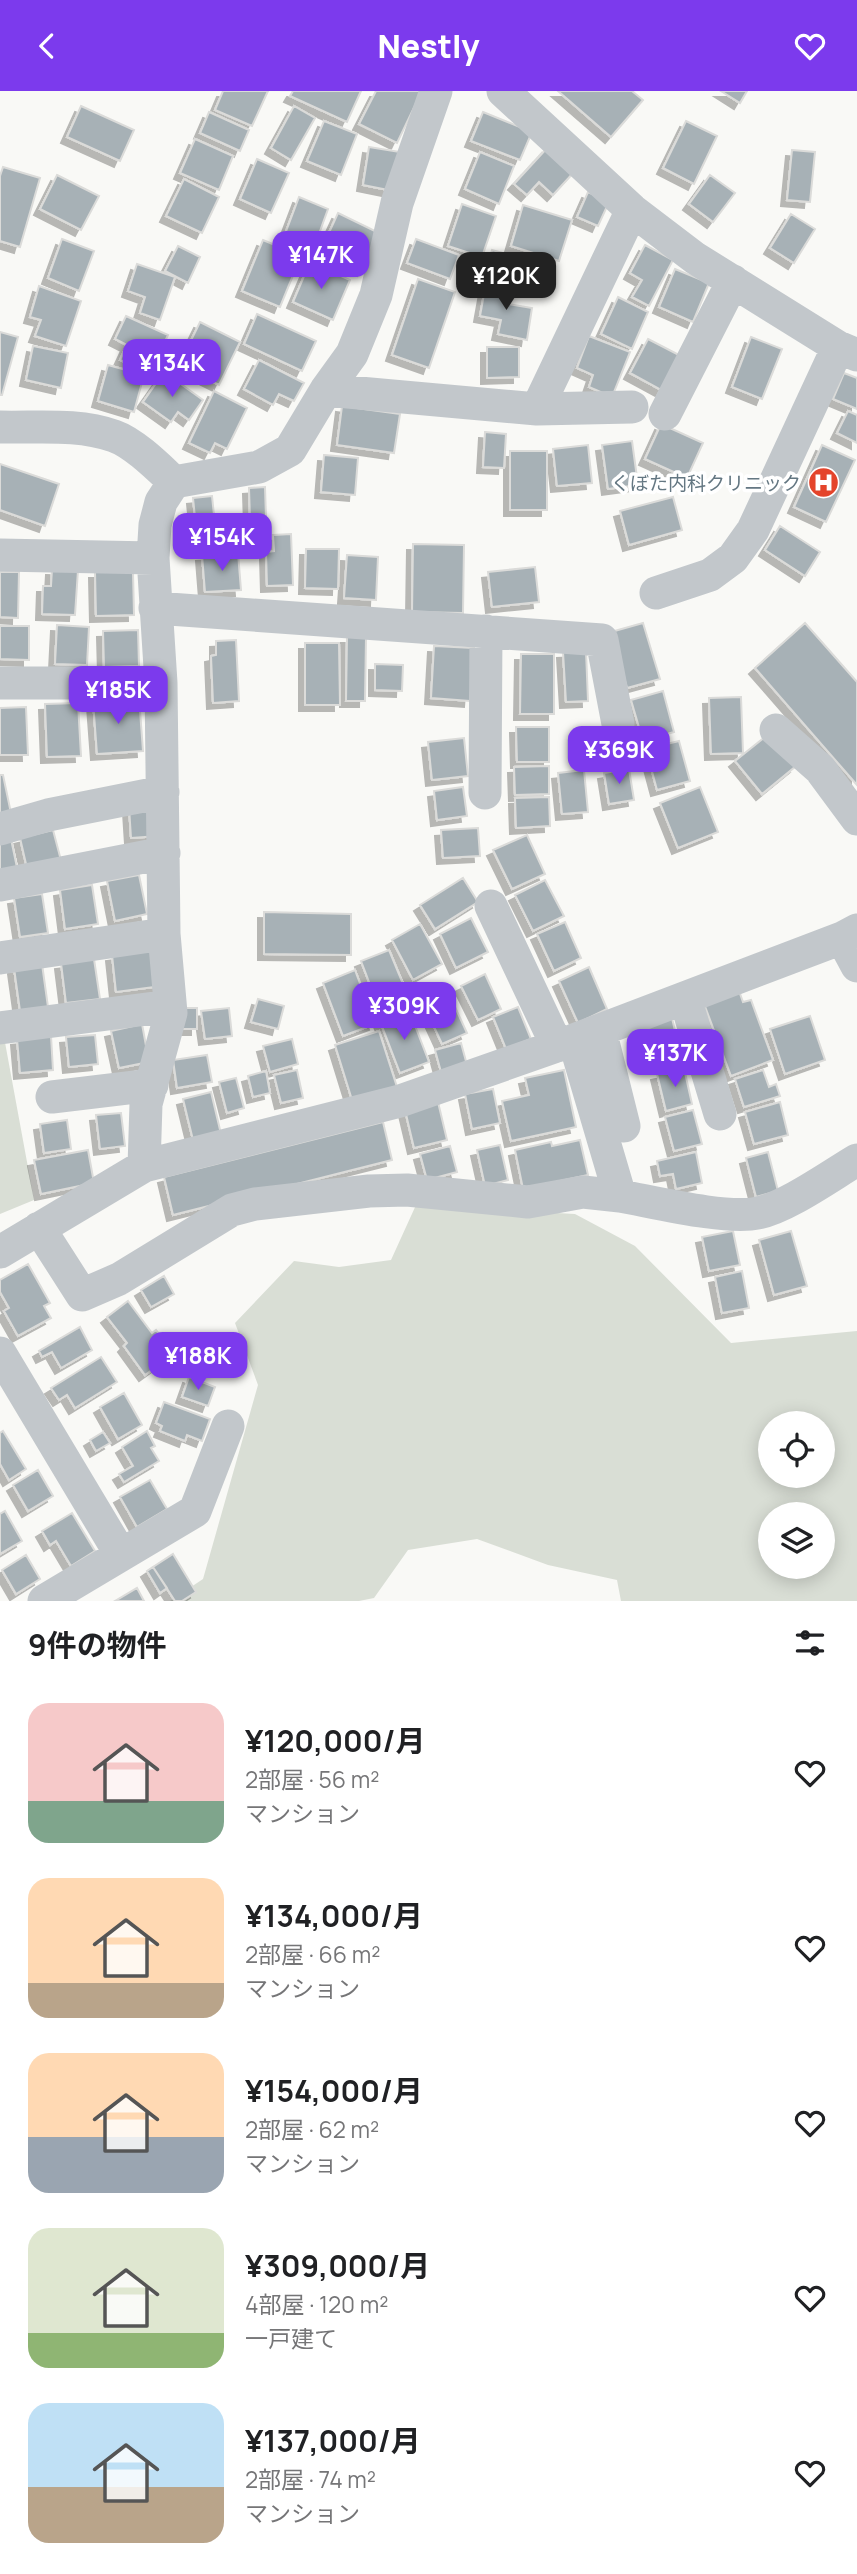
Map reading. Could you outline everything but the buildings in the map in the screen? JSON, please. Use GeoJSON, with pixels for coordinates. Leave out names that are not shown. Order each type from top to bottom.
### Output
{"type":"FeatureCollection","features":[{"type":"Feature","properties":{"kind":"street"},"geometry":{"type":"LineString","coordinates":[[144,1165],[146,1104],[167,1031],[170,1006],[164,934],[161,683],[153,558],[155,525],[161,502],[174,482],[259,467],[290,450],[326,390],[352,354],[376,295],[397,203],[436,91]]}},
{"type":"Feature","properties":{"kind":"street"},"geometry":{"type":"LineString","coordinates":[[503,91],[632,210],[695,258],[847,351],[753,530],[733,558],[710,575],[656,593]]}},
{"type":"Feature","properties":{"kind":"street"},"geometry":{"type":"LineString","coordinates":[[537,409],[632,210]]}},
{"type":"Feature","properties":{"kind":"street"},"geometry":{"type":"LineString","coordinates":[[665,414],[733,281]]}},
{"type":"Feature","properties":{"kind":"street"},"geometry":{"type":"LineString","coordinates":[[326,390],[537,409],[632,407]]}},
{"type":"Feature","properties":{"kind":"street"},"geometry":{"type":"LineString","coordinates":[[0,427],[79,428],[115,436],[152,462],[174,482]]}},
{"type":"Feature","properties":{"kind":"street"},"geometry":{"type":"LineString","coordinates":[[0,555],[153,558]]}},
{"type":"Feature","properties":{"kind":"street"},"geometry":{"type":"LineString","coordinates":[[155,608],[602,639],[618,724]]}},
{"type":"Feature","properties":{"kind":"street"},"geometry":{"type":"LineString","coordinates":[[485,793],[486,631]]}},
{"type":"Feature","properties":{"kind":"street"},"geometry":{"type":"LineString","coordinates":[[0,683],[161,683]]}},
{"type":"Feature","properties":{"kind":"street"},"geometry":{"type":"LineString","coordinates":[[776,730],[820,769],[857,819]]}},
{"type":"Feature","properties":{"kind":"street"},"geometry":{"type":"LineString","coordinates":[[0,829],[48,815],[163,792]]}},
{"type":"Feature","properties":{"kind":"street"},"geometry":{"type":"LineString","coordinates":[[0,885],[164,853]]}},
{"type":"Feature","properties":{"kind":"street"},"geometry":{"type":"LineString","coordinates":[[491,906],[577,1039],[624,1126]]}},
{"type":"Feature","properties":{"kind":"street"},"geometry":{"type":"LineString","coordinates":[[0,958],[164,934]]}},
{"type":"Feature","properties":{"kind":"street"},"geometry":{"type":"LineString","coordinates":[[0,1252],[144,1165],[400,1101],[577,1039],[685,997],[852,944]]}},
{"type":"Feature","properties":{"kind":"street"},"geometry":{"type":"LineString","coordinates":[[685,997],[720,1114]]}},
{"type":"Feature","properties":{"kind":"street"},"geometry":{"type":"LineString","coordinates":[[0,1028],[170,1006]]}},
{"type":"Feature","properties":{"kind":"street"},"geometry":{"type":"LineString","coordinates":[[577,1039],[620,1196]]}},
{"type":"Feature","properties":{"kind":"street"},"geometry":{"type":"LineString","coordinates":[[52,1097],[152,1084]]}},
{"type":"Feature","properties":{"kind":"street"},"geometry":{"type":"LineString","coordinates":[[39,1228],[82,1295],[119,1279],[232,1210],[255,1204],[369,1191],[407,1190],[528,1202],[583,1192],[730,1214],[757,1214],[777,1207],[857,1160]]}},
{"type":"Feature","properties":{"kind":"street"},"geometry":{"type":"LineString","coordinates":[[0,1353],[121,1555]]}},
{"type":"Feature","properties":{"kind":"street"},"geometry":{"type":"LineString","coordinates":[[44,1601],[195,1511],[228,1426]]}},
{"type":"Feature","properties":{"kind":"shaded area"},"geometry":{"type":"Polygon","coordinates":[[[4,1037],[34,1200],[0,1214],[0,1038],[4,1037]]]}},
{"type":"Feature","properties":{"kind":"shaded area"},"geometry":{"type":"Polygon","coordinates":[[[416,1205],[575,1214],[635,1246],[731,1343],[857,1331],[857,1601],[621,1601],[617,1580],[548,1565],[477,1539],[408,1550],[374,1598],[359,1601],[170,1601],[203,1579],[258,1385],[235,1323],[294,1261],[339,1267],[391,1260],[416,1205]]]}},
{"type":"Feature","properties":{"kind":"place","name":"くぼた内科クリニック"},"geometry":{"type":"Point","coordinates":[824,483]}}]}
